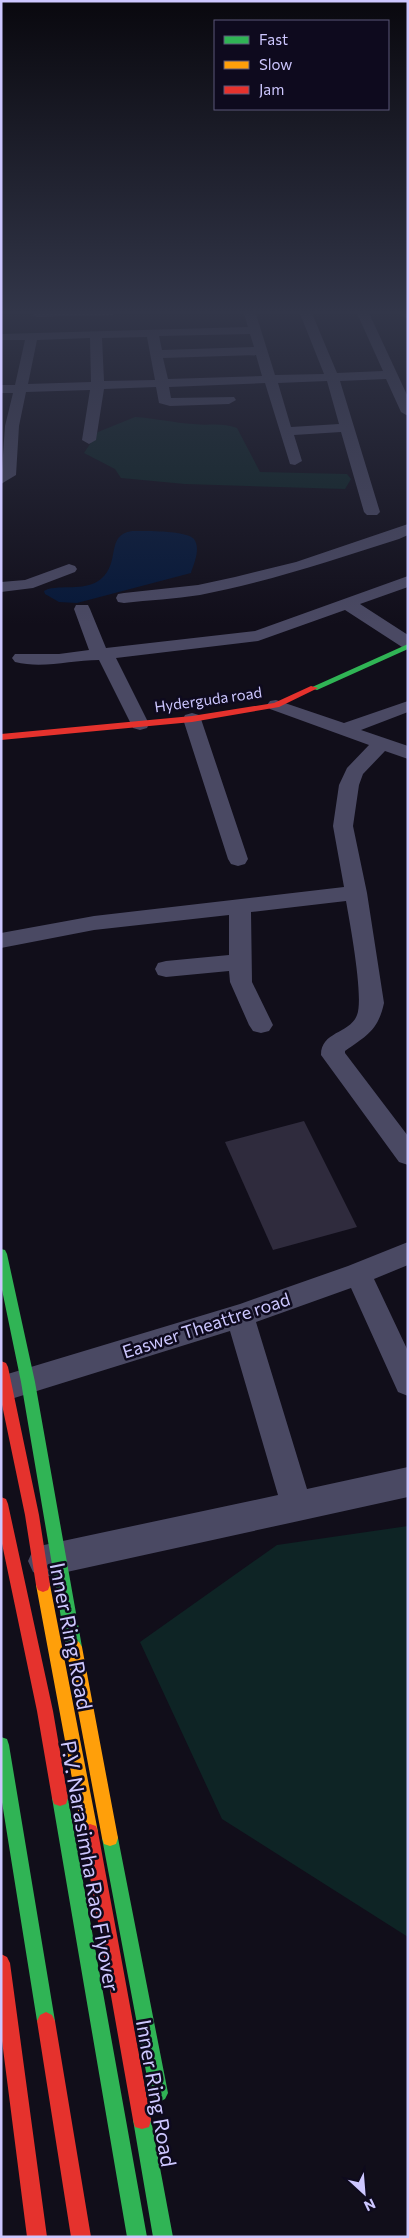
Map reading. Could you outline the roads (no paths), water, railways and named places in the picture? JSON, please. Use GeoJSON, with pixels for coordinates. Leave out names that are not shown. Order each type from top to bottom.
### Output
{"type":"FeatureCollection","features":[{"type":"Feature","properties":{"kind":"main road","name":"Hyderguda road"},"geometry":{"type":"LineString","coordinates":[[1,737],[192,719],[276,704],[408,645]]}},
{"type":"Feature","properties":{"kind":"main road"},"geometry":{"type":"LineString","coordinates":[[1,1254],[9,1381],[161,2101]]}},
{"type":"Feature","properties":{"kind":"main road","name":"Inner Ring Road"},"geometry":{"type":"LineString","coordinates":[[9,1381],[32,1515],[48,1560],[101,1887],[164,2237]]}},
{"type":"Feature","properties":{"kind":"main road","name":"P.V. Narasimha Rao Flyover"},"geometry":{"type":"LineString","coordinates":[[1,1504],[45,1711],[137,2237]]}},
{"type":"Feature","properties":{"kind":"main road"},"geometry":{"type":"LineString","coordinates":[[1,1745],[81,2237]]}},
{"type":"Feature","properties":{"kind":"main road"},"geometry":{"type":"LineString","coordinates":[[2,1969],[37,2237]]}},
{"type":"Feature","properties":{"kind":"street"},"geometry":{"type":"LineString","coordinates":[[1,480],[9,475],[12,426],[15,415]]}},
{"type":"Feature","properties":{"kind":"street"},"geometry":{"type":"LineString","coordinates":[[89,440],[93,415]]}},
{"type":"Feature","properties":{"kind":"street"},"geometry":{"type":"LineString","coordinates":[[281,415],[294,461]]}},
{"type":"Feature","properties":{"kind":"street"},"geometry":{"type":"LineString","coordinates":[[343,415],[372,512]]}},
{"type":"Feature","properties":{"kind":"street"},"geometry":{"type":"LineString","coordinates":[[286,431],[346,428]]}},
{"type":"Feature","properties":{"kind":"street"},"geometry":{"type":"LineString","coordinates":[[124,598],[198,590],[236,582],[400,533],[408,545]]}},
{"type":"Feature","properties":{"kind":"street"},"geometry":{"type":"LineString","coordinates":[[1,587],[27,585],[69,569]]}},
{"type":"Feature","properties":{"kind":"street"},"geometry":{"type":"LineString","coordinates":[[21,658],[59,659],[258,636],[408,581]]}},
{"type":"Feature","properties":{"kind":"street"},"geometry":{"type":"LineString","coordinates":[[346,603],[408,645]]}},
{"type":"Feature","properties":{"kind":"street"},"geometry":{"type":"LineString","coordinates":[[82,609],[102,654],[140,724]]}},
{"type":"Feature","properties":{"kind":"street"},"geometry":{"type":"LineString","coordinates":[[276,704],[408,753]]}},
{"type":"Feature","properties":{"kind":"street"},"geometry":{"type":"LineString","coordinates":[[346,729],[408,706]]}},
{"type":"Feature","properties":{"kind":"street"},"geometry":{"type":"LineString","coordinates":[[192,719],[238,859]]}},
{"type":"Feature","properties":{"kind":"street"},"geometry":{"type":"LineString","coordinates":[[382,743],[354,772],[349,785],[343,826],[356,893],[372,1003],[370,1018],[362,1028],[333,1046],[333,1055],[408,1154]]}},
{"type":"Feature","properties":{"kind":"street"},"geometry":{"type":"LineString","coordinates":[[1,941],[94,923],[356,893]]}},
{"type":"Feature","properties":{"kind":"street"},"geometry":{"type":"LineString","coordinates":[[241,906],[241,982],[261,1025]]}},
{"type":"Feature","properties":{"kind":"street"},"geometry":{"type":"LineString","coordinates":[[166,969],[240,962]]}},
{"type":"Feature","properties":{"kind":"street","name":"Easwer Theattre road"},"geometry":{"type":"LineString","coordinates":[[9,1381],[240,1316],[358,1274],[408,1253]]}},
{"type":"Feature","properties":{"kind":"street"},"geometry":{"type":"LineString","coordinates":[[358,1274],[408,1383]]}},
{"type":"Feature","properties":{"kind":"street"},"geometry":{"type":"LineString","coordinates":[[240,1316],[297,1507]]}},
{"type":"Feature","properties":{"kind":"street"},"geometry":{"type":"LineString","coordinates":[[48,1560],[408,1482]]}},
{"type":"Feature","properties":{"kind":"water"},"geometry":{"type":"Polygon","coordinates":[[[132,531],[155,531],[190,536],[194,539],[197,547],[191,573],[77,603],[59,602],[45,594],[44,591],[48,589],[89,585],[101,579],[107,572],[119,538],[132,531]]]}}]}
